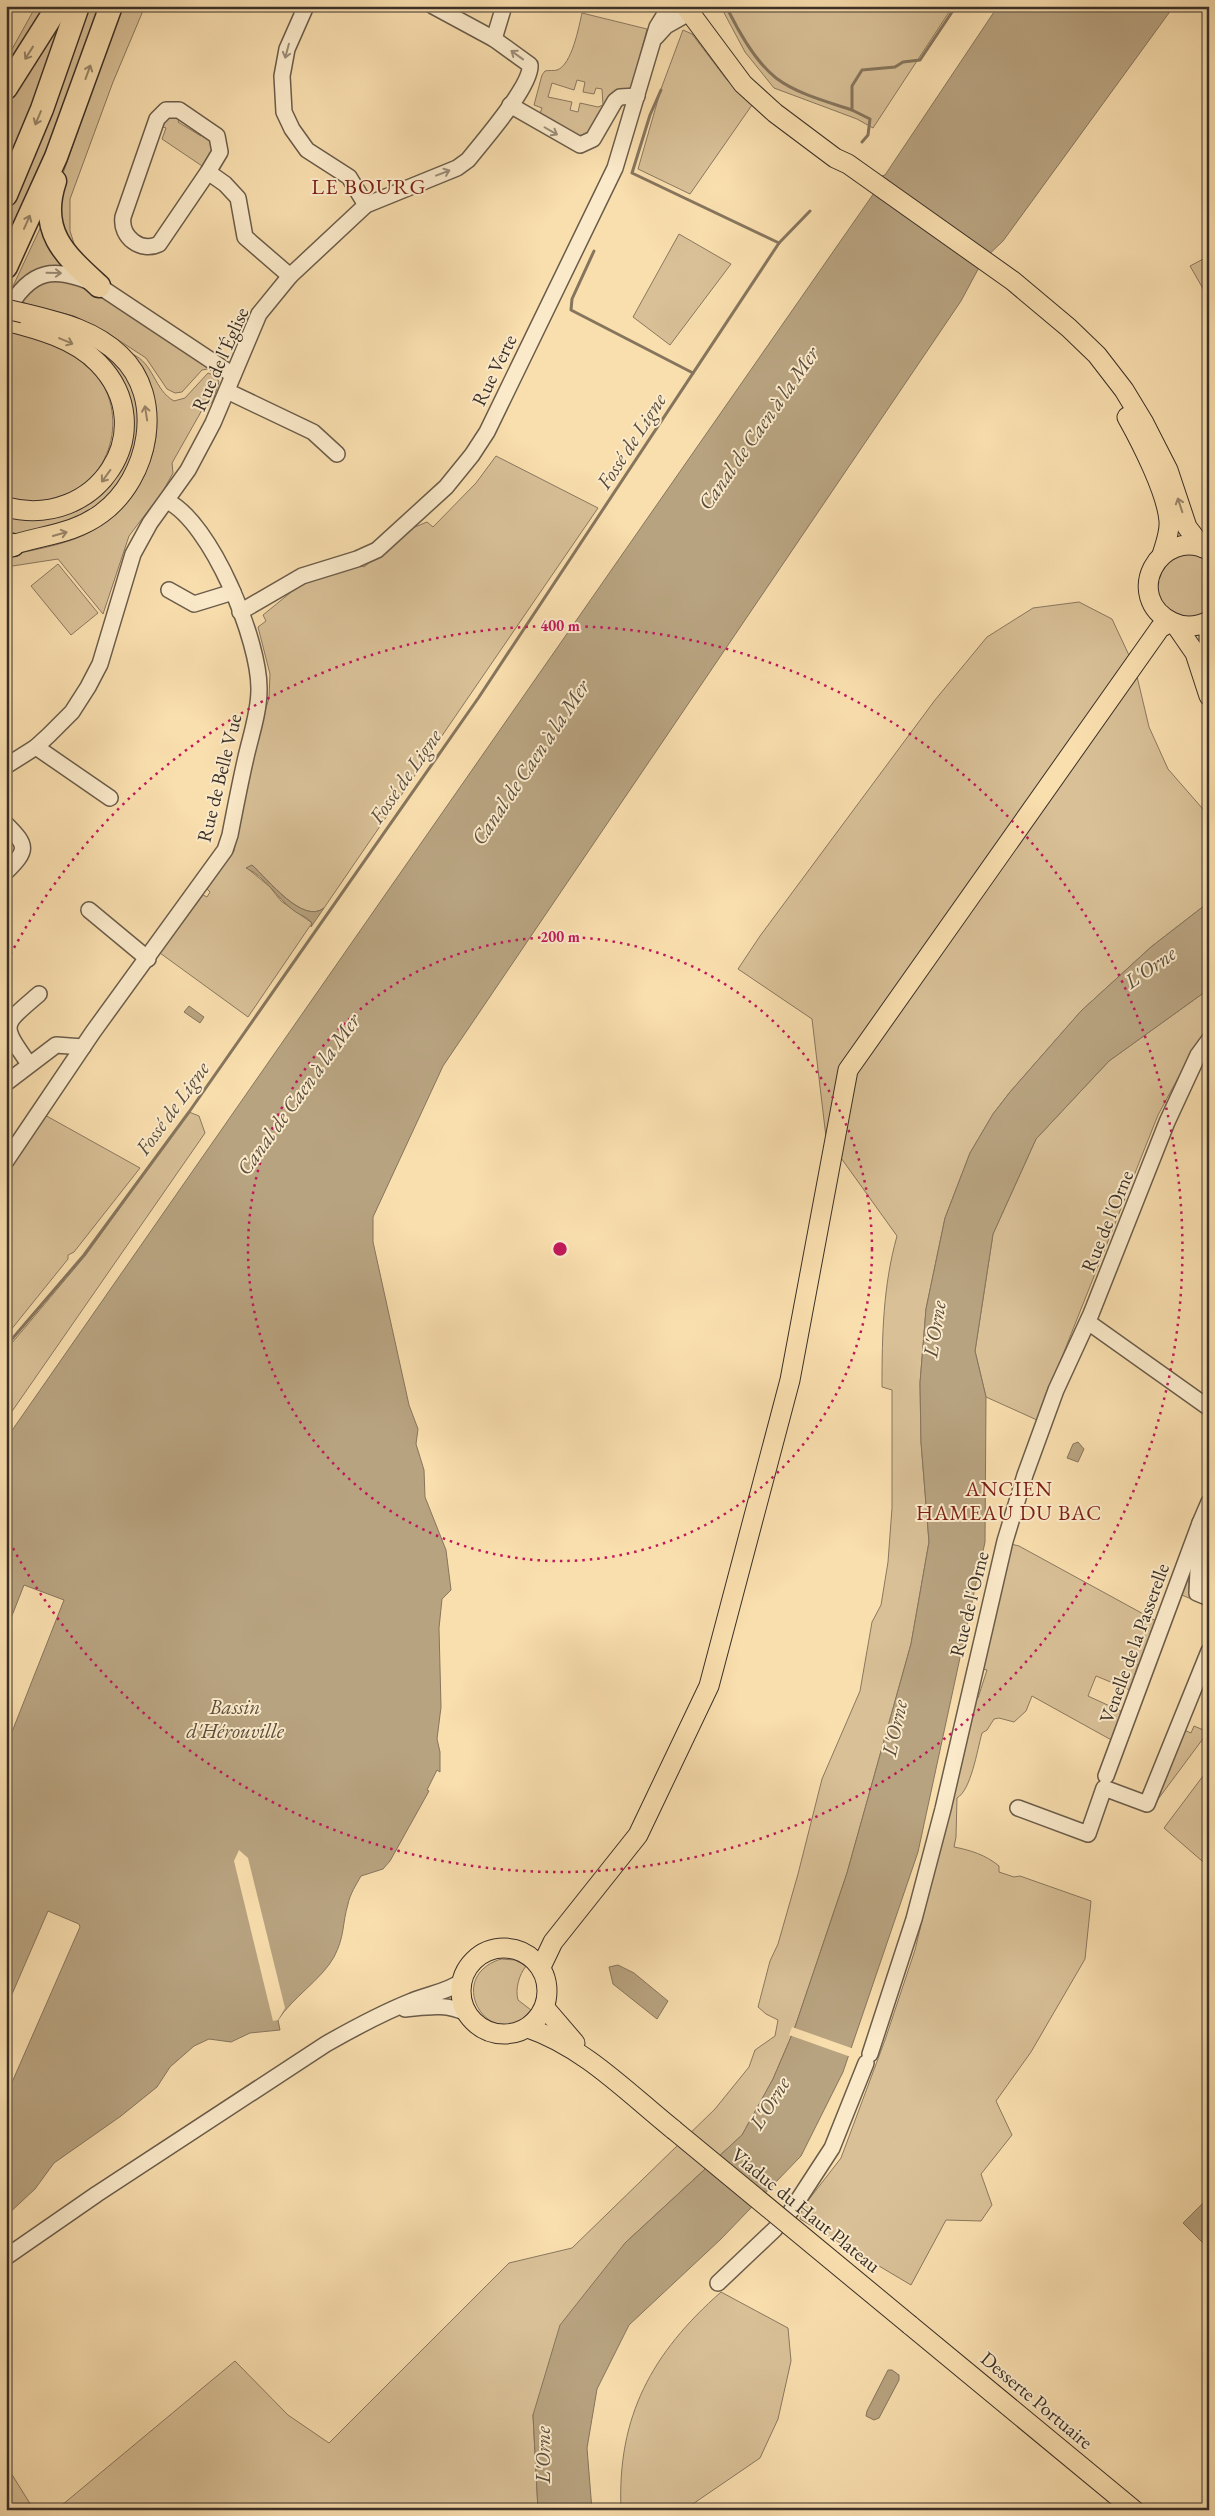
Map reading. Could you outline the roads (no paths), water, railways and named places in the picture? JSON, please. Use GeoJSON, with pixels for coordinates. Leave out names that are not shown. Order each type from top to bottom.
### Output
{"type":"FeatureCollection","features":[{"type":"Feature","properties":{"kind":"highway"},"geometry":{"type":"LineString","coordinates":[[6,88],[58,6]]}},
{"type":"Feature","properties":{"kind":"highway"},"geometry":{"type":"LineString","coordinates":[[6,195],[42,109],[78,6]]}},
{"type":"Feature","properties":{"kind":"highway"},"geometry":{"type":"LineString","coordinates":[[6,266],[56,157],[111,6]]}},
{"type":"Feature","properties":{"kind":"highway"},"geometry":{"type":"LineString","coordinates":[[56,157],[58,172],[49,206],[54,234],[66,256],[99,286]]}},
{"type":"Feature","properties":{"kind":"main road"},"geometry":{"type":"LineString","coordinates":[[695,11],[765,91],[840,152],[848,164]]}},
{"type":"Feature","properties":{"kind":"main road"},"geometry":{"type":"LineString","coordinates":[[695,11],[729,68],[761,102],[835,158],[848,164],[1013,281],[1090,348],[1124,390],[1168,470],[1187,527],[1206,549]]}},
{"type":"Feature","properties":{"kind":"main road"},"geometry":{"type":"LineString","coordinates":[[6,507],[25,511],[46,512],[80,499],[94,490],[112,467],[123,433],[119,397],[111,379],[98,362],[77,346],[12,316]]}},
{"type":"Feature","properties":{"kind":"main road"},"geometry":{"type":"LineString","coordinates":[[8,546],[63,534],[104,512],[122,494],[135,474],[144,451],[147,429],[142,392],[121,356],[86,331],[12,316]]}},
{"type":"Feature","properties":{"kind":"main road"},"geometry":{"type":"LineString","coordinates":[[1054,317],[1116,398],[1153,471],[1169,519],[1162,556],[1152,570],[1148,584],[1152,604],[1195,653],[1209,696]]}},
{"type":"Feature","properties":{"kind":"main road"},"geometry":{"type":"LineString","coordinates":[[1162,556],[1181,546],[1206,549]]}},
{"type":"Feature","properties":{"kind":"main road"},"geometry":{"type":"LineString","coordinates":[[1167,622],[1195,626],[1209,621]]}},
{"type":"Feature","properties":{"kind":"main road"},"geometry":{"type":"LineString","coordinates":[[541,1967],[553,1942],[638,1835],[708,1686],[790,1380],[848,1070],[1167,622]]}},
{"type":"Feature","properties":{"kind":"main road"},"geometry":{"type":"LineString","coordinates":[[1209,633],[1209,650]]}},
{"type":"Feature","properties":{"kind":"main road"},"geometry":{"type":"LineString","coordinates":[[525,1953],[553,1942]]}},
{"type":"Feature","properties":{"kind":"main road"},"geometry":{"type":"LineString","coordinates":[[503,1948],[525,1953],[541,1967],[548,1987],[545,2008],[538,2019],[528,2028],[509,2035],[494,2033],[480,2027],[466,2013],[461,1997],[462,1981],[470,1964],[483,1953],[503,1948]]}},
{"type":"Feature","properties":{"kind":"main road"},"geometry":{"type":"LineString","coordinates":[[545,2008],[594,2064]]}},
{"type":"Feature","properties":{"kind":"main road"},"geometry":{"type":"LineString","coordinates":[[528,2028],[552,2036],[594,2064]]}},
{"type":"Feature","properties":{"kind":"main road","name":"Viaduc du Haut Plateau"},"geometry":{"type":"LineString","coordinates":[[594,2064],[910,2325]]}},
{"type":"Feature","properties":{"kind":"main road","name":"Desserte Portuaire"},"geometry":{"type":"LineString","coordinates":[[910,2325],[1134,2510]]}},
{"type":"Feature","properties":{"kind":"street"},"geometry":{"type":"LineString","coordinates":[[306,6],[287,49],[282,76],[284,112],[292,129],[308,150],[349,177],[366,205]]}},
{"type":"Feature","properties":{"kind":"street"},"geometry":{"type":"LineString","coordinates":[[433,6],[494,39],[504,6]]}},
{"type":"Feature","properties":{"kind":"street","name":"Rue Verte"},"geometry":{"type":"LineString","coordinates":[[240,612],[302,576],[357,559],[377,550],[446,487],[472,455],[486,432],[615,168],[661,18],[670,6]]}},
{"type":"Feature","properties":{"kind":"street"},"geometry":{"type":"LineString","coordinates":[[656,37],[666,26],[695,11]]}},
{"type":"Feature","properties":{"kind":"street","name":"Rue de l'Église"},"geometry":{"type":"LineString","coordinates":[[6,766],[36,747],[72,712],[97,670],[133,554],[150,523],[188,470],[214,423],[259,314],[290,276],[366,205],[458,168],[468,160],[527,80],[530,65],[494,39]]}},
{"type":"Feature","properties":{"kind":"street"},"geometry":{"type":"LineString","coordinates":[[510,105],[580,145],[593,139],[615,101],[620,98],[637,96]]}},
{"type":"Feature","properties":{"kind":"street"},"geometry":{"type":"LineString","coordinates":[[166,110],[179,110],[217,136],[220,152],[208,172],[159,244],[152,247],[142,246],[125,234],[123,217],[157,119],[166,110]]}},
{"type":"Feature","properties":{"kind":"street"},"geometry":{"type":"LineString","coordinates":[[208,172],[225,184],[238,198],[246,236],[290,276]]}},
{"type":"Feature","properties":{"kind":"street"},"geometry":{"type":"LineString","coordinates":[[12,316],[22,288],[42,274],[70,275],[99,286],[233,375]]}},
{"type":"Feature","properties":{"kind":"street"},"geometry":{"type":"LineString","coordinates":[[227,391],[313,432],[337,454]]}},
{"type":"Feature","properties":{"kind":"street","name":"Rue de Belle Vue"},"geometry":{"type":"LineString","coordinates":[[6,1161],[83,1047],[225,850],[230,835],[259,690],[253,650],[234,592],[194,523],[187,514],[167,500]]}},
{"type":"Feature","properties":{"kind":"street"},"geometry":{"type":"LineString","coordinates":[[169,590],[194,604],[234,592]]}},
{"type":"Feature","properties":{"kind":"street"},"geometry":{"type":"LineString","coordinates":[[36,747],[110,798]]}},
{"type":"Feature","properties":{"kind":"street"},"geometry":{"type":"LineString","coordinates":[[6,824],[18,836],[23,847],[21,857],[6,872]]}},
{"type":"Feature","properties":{"kind":"street"},"geometry":{"type":"LineString","coordinates":[[89,910],[148,959]]}},
{"type":"Feature","properties":{"kind":"street"},"geometry":{"type":"LineString","coordinates":[[29,1064],[9,1036],[8,1030],[12,1019],[39,994]]}},
{"type":"Feature","properties":{"kind":"street","name":"Rue de l'Orne"},"geometry":{"type":"LineString","coordinates":[[791,2211],[832,2148],[868,2059],[914,1919],[943,1809],[1005,1541],[1025,1475],[1056,1390],[1088,1322],[1167,1122],[1198,1056],[1209,1040]]}},
{"type":"Feature","properties":{"kind":"street"},"geometry":{"type":"LineString","coordinates":[[6,1083],[56,1045],[83,1047]]}},
{"type":"Feature","properties":{"kind":"street"},"geometry":{"type":"LineString","coordinates":[[1088,1322],[1209,1408]]}},
{"type":"Feature","properties":{"kind":"street","name":"Venelle de la Passerelle"},"geometry":{"type":"LineString","coordinates":[[1106,1776],[1209,1502]]}},
{"type":"Feature","properties":{"kind":"street","name":"Venelle de la Passerelle"},"geometry":{"type":"LineString","coordinates":[[1200,1523],[1197,1593],[1209,1598]]}},
{"type":"Feature","properties":{"kind":"street"},"geometry":{"type":"LineString","coordinates":[[1018,1808],[1088,1834],[1104,1788],[1147,1804],[1209,1651]]}},
{"type":"Feature","properties":{"kind":"street"},"geometry":{"type":"LineString","coordinates":[[6,2257],[326,2044],[386,2012],[414,2000],[454,1987],[462,1981]]}},
{"type":"Feature","properties":{"kind":"street"},"geometry":{"type":"LineString","coordinates":[[386,2012],[438,2006],[456,2008],[466,2013]]}},
{"type":"Feature","properties":{"kind":"street"},"geometry":{"type":"LineString","coordinates":[[718,2283],[775,2229]]}},
{"type":"Feature","properties":{"kind":"water"},"geometry":{"type":"Polygon","coordinates":[[[998,6],[1174,6],[1003,241],[983,260],[961,301],[443,1066],[373,1217],[373,1242],[409,1405],[418,1429],[416,1444],[424,1470],[425,1497],[446,1550],[451,1590],[442,1599],[439,1628],[441,1707],[437,1739],[440,1752],[440,1772],[437,1770],[427,1790],[429,1791],[390,1861],[383,1869],[361,1876],[349,1900],[338,1950],[329,1965],[278,2020],[280,2030],[250,2033],[231,2042],[209,2039],[194,2046],[170,2067],[157,2087],[121,2116],[54,2163],[35,2189],[6,2216],[6,2096],[80,1927],[79,1924],[48,1911],[6,2008],[6,1747],[64,1600],[24,1585],[6,1631],[6,1439],[874,193],[879,177],[885,175],[998,6]]]}},
{"type":"Feature","properties":{"kind":"water"},"geometry":{"type":"Polygon","coordinates":[[[252,865],[296,906],[315,912],[324,908],[311,927],[312,923],[310,921],[293,910],[265,882],[246,868],[252,865]]]}},
{"type":"Feature","properties":{"kind":"water","name":"L'Orne"},"geometry":{"type":"Polygon","coordinates":[[[1209,902],[1209,989],[1109,1061],[1036,1139],[993,1234],[975,1351],[986,1397],[985,1542],[918,1852],[843,2072],[801,2156],[721,2239],[629,2325],[597,2389],[587,2448],[592,2510],[538,2510],[533,2415],[560,2325],[625,2243],[742,2135],[773,2079],[794,2030],[847,1873],[911,1644],[929,1542],[921,1442],[920,1383],[926,1309],[945,1218],[970,1153],[993,1114],[1010,1092],[1081,1011],[1151,947],[1209,902]]]}},
{"type":"Feature","properties":{"kind":"water"},"geometry":{"type":"Polygon","coordinates":[[[189,1006],[204,1017],[200,1023],[184,1012],[189,1006]]]}},
{"type":"Feature","properties":{"kind":"water"},"geometry":{"type":"Polygon","coordinates":[[[1078,1442],[1084,1449],[1078,1462],[1067,1458],[1073,1444],[1078,1442]]]}},
{"type":"Feature","properties":{"kind":"water"},"geometry":{"type":"Polygon","coordinates":[[[618,1965],[634,1973],[668,2001],[657,2019],[613,1984],[609,1967],[618,1965]]]}},
{"type":"Feature","properties":{"kind":"water"},"geometry":{"type":"Polygon","coordinates":[[[1209,2197],[1209,2249],[1183,2223],[1209,2197]]]}},
{"type":"Feature","properties":{"kind":"water"},"geometry":{"type":"Polygon","coordinates":[[[888,2370],[892,2370],[899,2375],[899,2380],[879,2418],[874,2420],[866,2416],[867,2411],[888,2370]]]}},
{"type":"Feature","properties":{"kind":"waterway"},"geometry":{"type":"LineString","coordinates":[[731,6],[729,12],[744,39],[769,72],[784,84],[803,93],[852,110]]}},
{"type":"Feature","properties":{"kind":"waterway","name":"Fossé de Ligne"},"geometry":{"type":"LineString","coordinates":[[862,142],[868,135],[870,119],[852,110],[852,86],[862,70],[895,67],[903,62],[920,60],[956,6]]}},
{"type":"Feature","properties":{"kind":"waterway"},"geometry":{"type":"LineString","coordinates":[[661,90],[650,115],[632,173],[779,243]]}},
{"type":"Feature","properties":{"kind":"waterway","name":"Fossé de Ligne"},"geometry":{"type":"LineString","coordinates":[[6,1346],[84,1255],[189,1112],[479,697],[779,243],[810,211]]}},
{"type":"Feature","properties":{"kind":"waterway"},"geometry":{"type":"LineString","coordinates":[[594,251],[572,299],[571,310],[693,373]]}},
{"type":"Feature","properties":{"kind":"district","name":"LE BOURG"},"geometry":{"type":"Point","coordinates":[369,186]}},
{"type":"Feature","properties":{"kind":"district","name":"ANCIEN HAMEAU DU BAC"},"geometry":{"type":"Point","coordinates":[1009,1500]}},
{"type":"Feature","properties":{"kind":"water label","name":"Canal de Caen à la Mer"},"geometry":{"type":"Point","coordinates":[758,428]}},
{"type":"Feature","properties":{"kind":"water label","name":"Canal de Caen à la Mer"},"geometry":{"type":"Point","coordinates":[530,762]}},
{"type":"Feature","properties":{"kind":"water label","name":"Canal de Caen à la Mer"},"geometry":{"type":"Point","coordinates":[298,1094]}},
{"type":"Feature","properties":{"kind":"water label","name":"Bassin d'Hérouville"},"geometry":{"type":"Point","coordinates":[235,1718]}}]}
